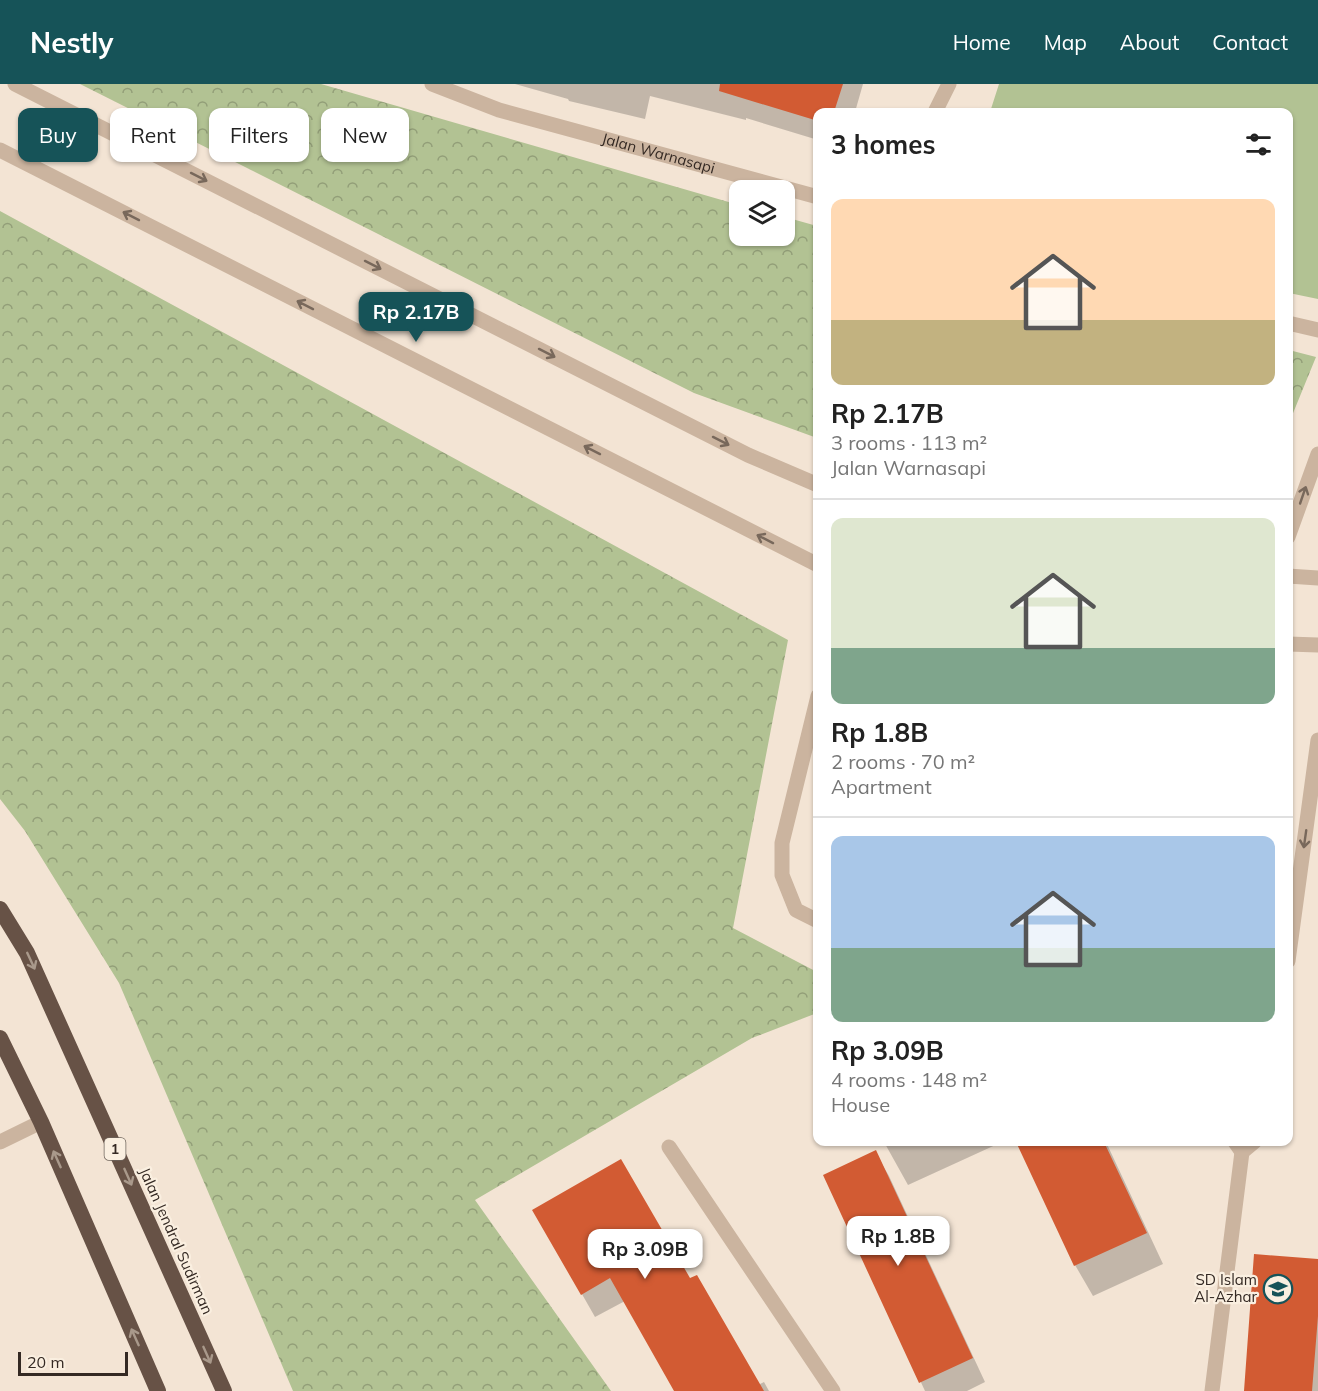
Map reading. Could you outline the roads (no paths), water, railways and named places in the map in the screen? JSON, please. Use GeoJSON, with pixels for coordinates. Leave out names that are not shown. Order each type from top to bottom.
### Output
{"type":"FeatureCollection","features":[{"type":"Feature","properties":{"kind":"highway","name":"Jalan Jendral Sudirman"},"geometry":{"type":"LineString","coordinates":[[1,910],[27,953],[224,1391]]}},
{"type":"Feature","properties":{"kind":"highway"},"geometry":{"type":"LineString","coordinates":[[0,1038],[40,1122],[158,1391]]}},
{"type":"Feature","properties":{"kind":"street"},"geometry":{"type":"LineString","coordinates":[[15,84],[748,455],[813,483]]}},
{"type":"Feature","properties":{"kind":"street","name":"Jalan Warnasapi"},"geometry":{"type":"LineString","coordinates":[[432,84],[499,110],[813,196]]}},
{"type":"Feature","properties":{"kind":"street"},"geometry":{"type":"LineString","coordinates":[[937,108],[949,84]]}},
{"type":"Feature","properties":{"kind":"street"},"geometry":{"type":"LineString","coordinates":[[0,150],[813,562]]}},
{"type":"Feature","properties":{"kind":"street"},"geometry":{"type":"LineString","coordinates":[[1293,324],[1318,330]]}},
{"type":"Feature","properties":{"kind":"street"},"geometry":{"type":"LineString","coordinates":[[1293,523],[1318,454]]}},
{"type":"Feature","properties":{"kind":"street"},"geometry":{"type":"LineString","coordinates":[[1293,576],[1318,578]]}},
{"type":"Feature","properties":{"kind":"street"},"geometry":{"type":"LineString","coordinates":[[1293,644],[1318,645]]}},
{"type":"Feature","properties":{"kind":"street"},"geometry":{"type":"LineString","coordinates":[[813,716],[782,843],[782,876],[796,909],[813,918]]}},
{"type":"Feature","properties":{"kind":"street"},"geometry":{"type":"LineString","coordinates":[[1293,924],[1318,740]]}},
{"type":"Feature","properties":{"kind":"street"},"geometry":{"type":"LineString","coordinates":[[0,1142],[40,1122]]}},
{"type":"Feature","properties":{"kind":"street"},"geometry":{"type":"LineString","coordinates":[[669,1147],[833,1391]]}},
{"type":"Feature","properties":{"kind":"street"},"geometry":{"type":"LineString","coordinates":[[1212,1391],[1239,1147]]}},
{"type":"Feature","properties":{"kind":"place","name":"SD Islam Al-Azhar"},"geometry":{"type":"Point","coordinates":[1278,1289]}}]}
